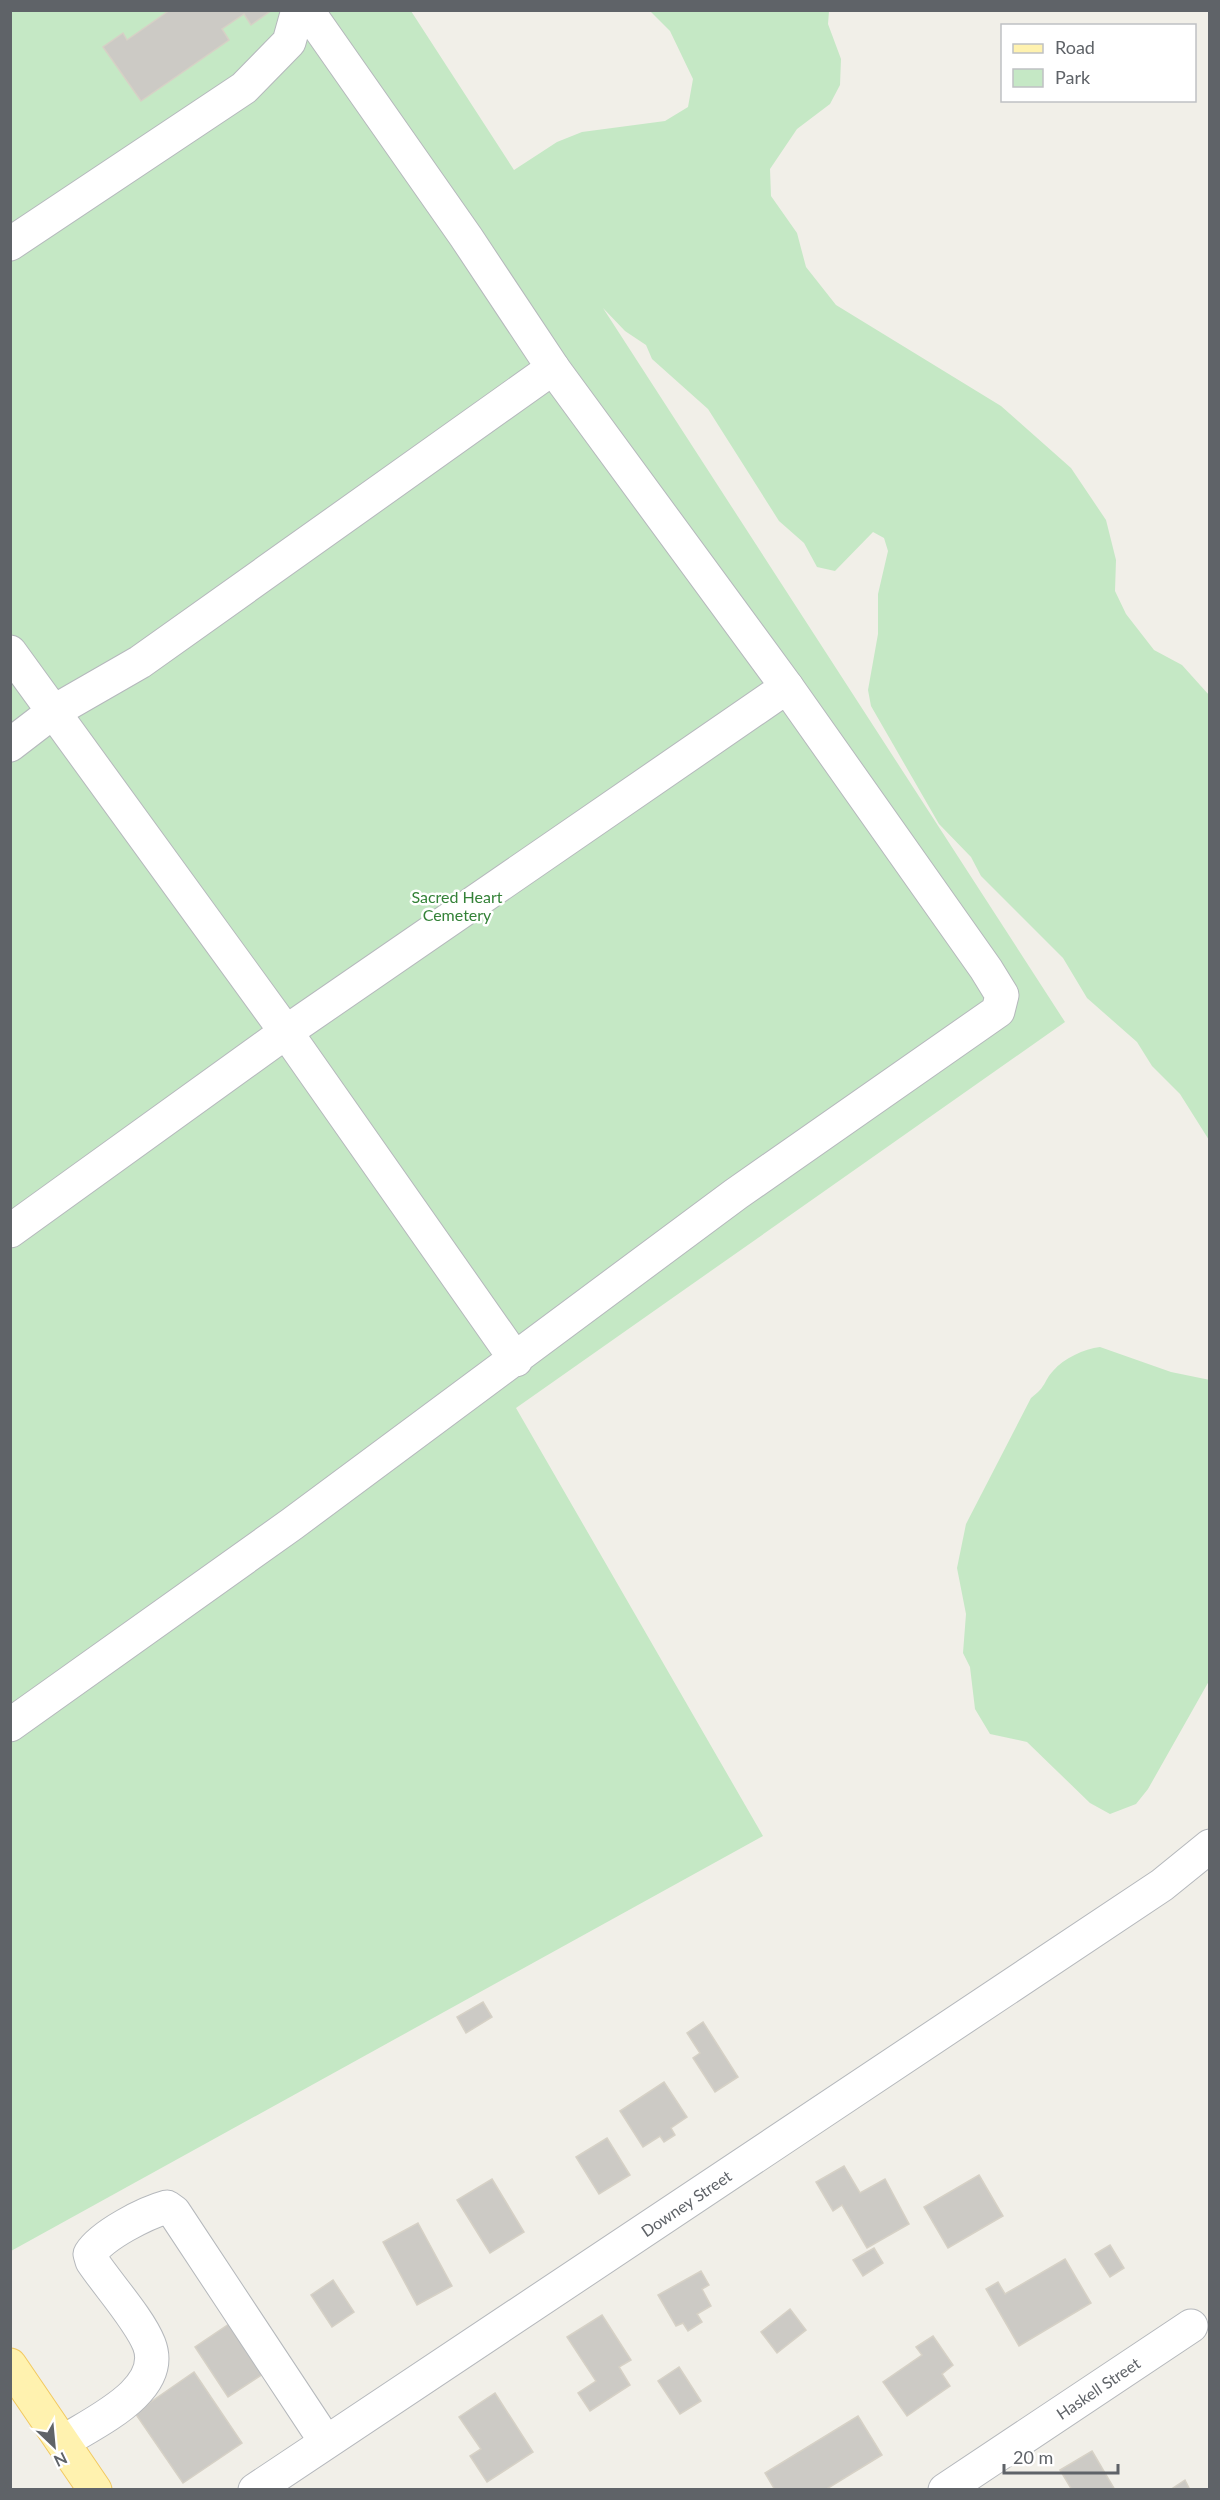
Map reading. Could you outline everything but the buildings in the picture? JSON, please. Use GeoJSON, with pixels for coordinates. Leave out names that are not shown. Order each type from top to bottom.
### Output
{"type":"FeatureCollection","features":[{"type":"Feature","properties":{"kind":"main road"},"geometry":{"type":"LineString","coordinates":[[10,2365],[95,2490]]}},
{"type":"Feature","properties":{"kind":"street"},"geometry":{"type":"LineString","coordinates":[[10,244],[244,88],[289,42],[298,10]]}},
{"type":"Feature","properties":{"kind":"street"},"geometry":{"type":"LineString","coordinates":[[10,1725],[516,1360],[736,1194],[998,1011],[1002,995],[787,687],[553,368],[466,237],[307,10]]}},
{"type":"Feature","properties":{"kind":"street"},"geometry":{"type":"LineString","coordinates":[[10,745],[53,712],[140,662],[553,368]]}},
{"type":"Feature","properties":{"kind":"street"},"geometry":{"type":"LineString","coordinates":[[10,652],[286,1032],[516,1360]]}},
{"type":"Feature","properties":{"kind":"street"},"geometry":{"type":"LineString","coordinates":[[10,1231],[286,1032],[787,687]]}},
{"type":"Feature","properties":{"kind":"street","name":"Downey Street"},"geometry":{"type":"LineString","coordinates":[[255,2490],[1162,1885],[1209,1846]]}},
{"type":"Feature","properties":{"kind":"street"},"geometry":{"type":"LineString","coordinates":[[63,2442],[126,2400],[142,2387],[151,2374],[153,2360],[149,2344],[92,2261],[90,2254],[105,2239],[144,2216],[167,2207],[174,2212],[213,2268],[326,2442]]}},
{"type":"Feature","properties":{"kind":"street","name":"Haskell Street"},"geometry":{"type":"LineString","coordinates":[[945,2490],[1191,2326]]}},
{"type":"Feature","properties":{"kind":"green space","name":"Sacred Heart Cemetery"},"geometry":{"type":"Polygon","coordinates":[[[11,11],[411,11],[514,170],[557,142],[582,132],[665,121],[688,107],[693,79],[670,31],[650,11],[829,11],[828,24],[841,59],[840,85],[830,104],[797,129],[770,169],[771,196],[797,233],[806,267],[836,305],[1001,406],[1071,468],[1106,520],[1116,560],[1115,591],[1126,614],[1154,650],[1182,665],[1209,695],[1209,1140],[1180,1094],[1152,1066],[1137,1042],[1087,998],[1063,958],[981,876],[971,857],[939,824],[871,706],[868,690],[878,634],[878,594],[888,551],[884,538],[873,532],[835,571],[817,567],[804,543],[779,521],[708,409],[652,359],[646,345],[625,331],[603,308],[1065,1022],[516,1408],[763,1836],[11,2251],[11,11]]]}},
{"type":"Feature","properties":{"kind":"green space"},"geometry":{"type":"Polygon","coordinates":[[[1100,1347],[1171,1372],[1210,1380],[1209,1681],[1148,1789],[1136,1804],[1110,1814],[1090,1803],[1027,1742],[990,1734],[975,1709],[970,1667],[963,1653],[966,1614],[957,1568],[966,1524],[1031,1398],[1058,1366],[1068,1358],[1100,1347]]]}}]}
